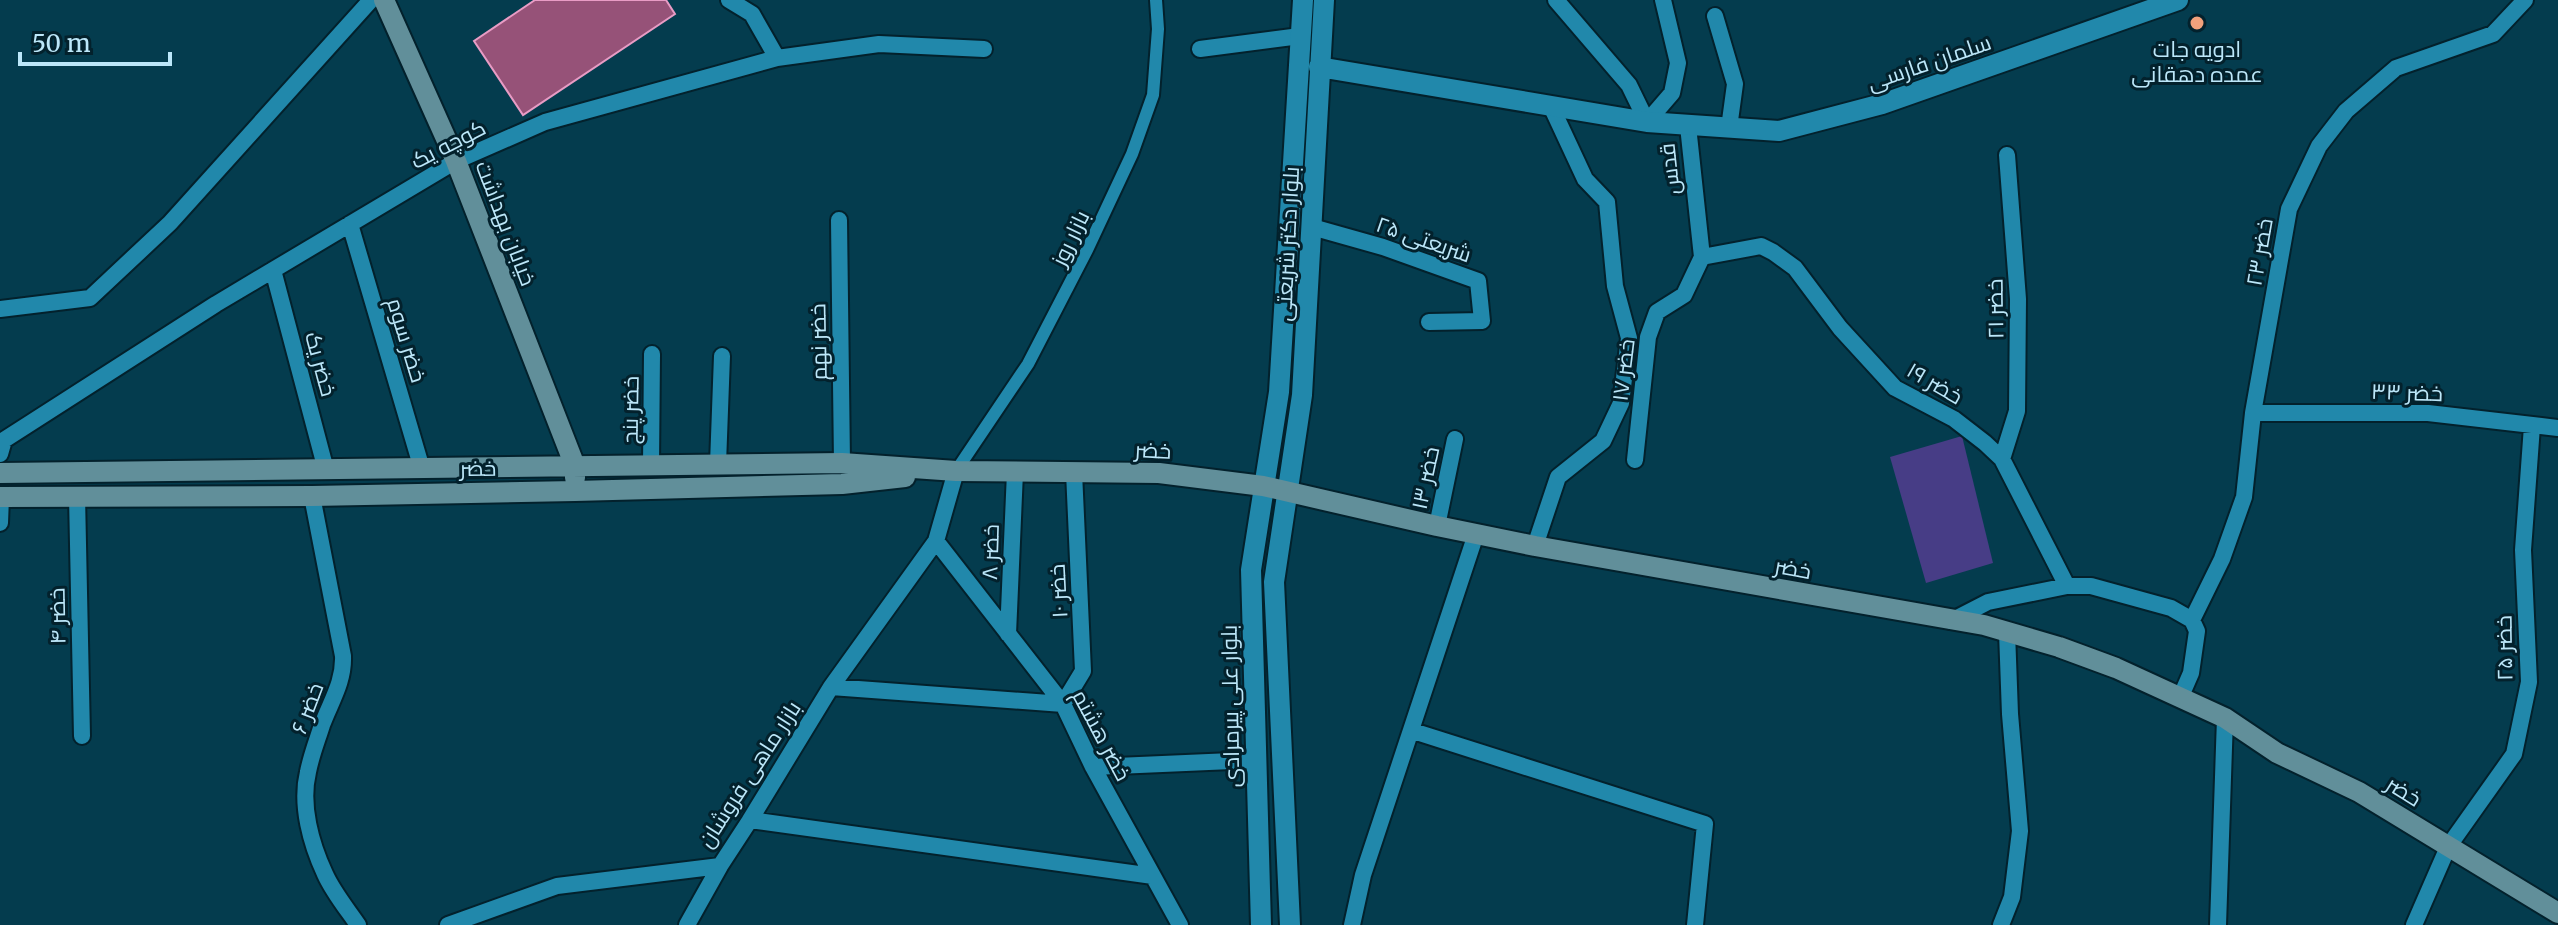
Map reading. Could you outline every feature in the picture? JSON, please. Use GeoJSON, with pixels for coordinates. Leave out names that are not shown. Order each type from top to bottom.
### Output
{"type":"FeatureCollection","features":[{"type":"Feature","properties":{"kind":"main road","name":"خیابان بهداشت"},"geometry":{"type":"LineString","coordinates":[[384,0],[456,161],[575,466]]}},
{"type":"Feature","properties":{"kind":"main road","name":"خضر"},"geometry":{"type":"LineString","coordinates":[[0,473],[842,463],[956,471],[1159,473],[1287,490],[1535,546],[1984,625],[2059,647],[2181,696],[2225,718],[2277,753],[2359,792],[2558,913]]}},
{"type":"Feature","properties":{"kind":"main road"},"geometry":{"type":"LineString","coordinates":[[575,466],[575,491]]}},
{"type":"Feature","properties":{"kind":"main road","name":"خضر"},"geometry":{"type":"LineString","coordinates":[[0,497],[312,496],[842,484],[956,471]]}},
{"type":"Feature","properties":{"kind":"street"},"geometry":{"type":"LineString","coordinates":[[0,309],[90,298],[170,223],[371,0]]}},
{"type":"Feature","properties":{"kind":"street"},"geometry":{"type":"LineString","coordinates":[[729,0],[752,14],[777,58]]}},
{"type":"Feature","properties":{"kind":"street","name":"بازار روز"},"geometry":{"type":"LineString","coordinates":[[956,471],[1028,364],[1132,154],[1153,95],[1158,29],[1156,0]]}},
{"type":"Feature","properties":{"kind":"street","name":"بلوار دکتر شریعتی"},"geometry":{"type":"LineString","coordinates":[[1263,486],[1279,392],[1303,0]]}},
{"type":"Feature","properties":{"kind":"street","name":"بلوار دکتر شریعتی"},"geometry":{"type":"LineString","coordinates":[[1287,490],[1302,395],[1324,0]]}},
{"type":"Feature","properties":{"kind":"street","name":"قدس"},"geometry":{"type":"LineString","coordinates":[[1556,0],[1629,85],[1647,122],[1688,126],[1702,257]]}},
{"type":"Feature","properties":{"kind":"street"},"geometry":{"type":"LineString","coordinates":[[1319,67],[1647,122],[1672,93],[1678,63],[1663,0]]}},
{"type":"Feature","properties":{"kind":"street","name":"سلمان فارسی"},"geometry":{"type":"LineString","coordinates":[[1688,126],[1779,131],[1882,104],[2178,0]]}},
{"type":"Feature","properties":{"kind":"street","name":"خضر ۲۳"},"geometry":{"type":"LineString","coordinates":[[2192,620],[2222,559],[2244,497],[2253,413],[2289,209],[2319,146],[2346,111],[2396,68],[2493,34],[2525,0]]}},
{"type":"Feature","properties":{"kind":"street"},"geometry":{"type":"LineString","coordinates":[[1715,16],[1735,84],[1729,128]]}},
{"type":"Feature","properties":{"kind":"street"},"geometry":{"type":"LineString","coordinates":[[1200,49],[1300,36]]}},
{"type":"Feature","properties":{"kind":"street","name":"کوچه یک"},"geometry":{"type":"LineString","coordinates":[[0,454],[4,440],[273,270],[456,161],[545,122],[777,58],[879,44],[984,49]]}},
{"type":"Feature","properties":{"kind":"street"},"geometry":{"type":"LineString","coordinates":[[1535,546],[1558,477],[1603,441],[1621,403],[1629,338],[1615,286],[1607,202],[1585,179],[1551,106]]}},
{"type":"Feature","properties":{"kind":"street","name":"خضر ۲۱"},"geometry":{"type":"LineString","coordinates":[[2002,459],[2017,411],[2018,299],[2007,155]]}},
{"type":"Feature","properties":{"kind":"street","name":"خضر نهم"},"geometry":{"type":"LineString","coordinates":[[839,220],[842,463]]}},
{"type":"Feature","properties":{"kind":"street","name":"خضر سوم"},"geometry":{"type":"LineString","coordinates":[[350,224],[422,469]]}},
{"type":"Feature","properties":{"kind":"street","name":"شریعتی ۲۵"},"geometry":{"type":"LineString","coordinates":[[1312,227],[1383,247],[1478,281],[1482,321],[1429,322]]}},
{"type":"Feature","properties":{"kind":"street","name":"خضر ۱۹"},"geometry":{"type":"LineString","coordinates":[[1702,257],[1761,246],[1795,268],[1840,328],[1895,388],[1954,419],[2002,459],[2067,586]]}},
{"type":"Feature","properties":{"kind":"street","name":"خضر ۱۷"},"geometry":{"type":"LineString","coordinates":[[1635,460],[1648,337],[1657,312],[1684,295],[1702,257]]}},
{"type":"Feature","properties":{"kind":"street","name":"خضر یک"},"geometry":{"type":"LineString","coordinates":[[273,270],[326,470]]}},
{"type":"Feature","properties":{"kind":"street","name":"خضر پنج"},"geometry":{"type":"LineString","coordinates":[[651,465],[652,354]]}},
{"type":"Feature","properties":{"kind":"street"},"geometry":{"type":"LineString","coordinates":[[718,464],[722,356]]}},
{"type":"Feature","properties":{"kind":"street"},"geometry":{"type":"LineString","coordinates":[[1279,392],[1294,397],[1302,395]]}},
{"type":"Feature","properties":{"kind":"street","name":"خضر ۳۳"},"geometry":{"type":"LineString","coordinates":[[2253,413],[2428,413],[2558,428]]}},
{"type":"Feature","properties":{"kind":"street","name":"خضر ۲۵"},"geometry":{"type":"LineString","coordinates":[[2414,925],[2448,847],[2514,754],[2529,682],[2523,550],[2532,426]]}},
{"type":"Feature","properties":{"kind":"street","name":"خضر ۱۳"},"geometry":{"type":"LineString","coordinates":[[1437,526],[1455,439]]}},
{"type":"Feature","properties":{"kind":"street","name":"بازار ماهی فروشان"},"geometry":{"type":"LineString","coordinates":[[448,925],[557,886],[720,866],[831,687],[936,541],[956,471]]}},
{"type":"Feature","properties":{"kind":"street","name":"خضر ۸"},"geometry":{"type":"LineString","coordinates":[[1008,634],[1015,472]]}},
{"type":"Feature","properties":{"kind":"street","name":"خضر ۱۰"},"geometry":{"type":"LineString","coordinates":[[1063,704],[1083,671],[1074,472]]}},
{"type":"Feature","properties":{"kind":"street","name":"بلوار علی پیرمرادی"},"geometry":{"type":"LineString","coordinates":[[1261,925],[1251,570],[1263,486]]}},
{"type":"Feature","properties":{"kind":"street"},"geometry":{"type":"LineString","coordinates":[[1287,490],[1274,582],[1290,925]]}},
{"type":"Feature","properties":{"kind":"street","name":"خضر ۴"},"geometry":{"type":"LineString","coordinates":[[77,496],[82,736]]}},
{"type":"Feature","properties":{"kind":"street","name":"خضر ۶"},"geometry":{"type":"LineString","coordinates":[[312,496],[343,668],[308,771],[306,807],[326,876],[358,925]]}},
{"type":"Feature","properties":{"kind":"street"},"geometry":{"type":"LineString","coordinates":[[0,497],[0,523]]}},
{"type":"Feature","properties":{"kind":"street"},"geometry":{"type":"LineString","coordinates":[[1352,925],[1363,875],[1476,534]]}},
{"type":"Feature","properties":{"kind":"street","name":"خضر هشتم"},"geometry":{"type":"LineString","coordinates":[[936,541],[1063,704],[1093,767],[1180,925]]}},
{"type":"Feature","properties":{"kind":"street"},"geometry":{"type":"LineString","coordinates":[[1951,621],[1988,602],[2067,586],[2091,586],[2171,608],[2192,620],[2197,631],[2191,673],[2181,696]]}},
{"type":"Feature","properties":{"kind":"street"},"geometry":{"type":"LineString","coordinates":[[2001,925],[2012,897],[2020,831],[2007,632]]}},
{"type":"Feature","properties":{"kind":"street"},"geometry":{"type":"LineString","coordinates":[[831,687],[1063,704]]}},
{"type":"Feature","properties":{"kind":"street"},"geometry":{"type":"LineString","coordinates":[[2218,925],[2225,718]]}},
{"type":"Feature","properties":{"kind":"street"},"geometry":{"type":"LineString","coordinates":[[1413,731],[1705,824],[1695,925]]}},
{"type":"Feature","properties":{"kind":"street"},"geometry":{"type":"LineString","coordinates":[[1093,767],[1282,760]]}},
{"type":"Feature","properties":{"kind":"street"},"geometry":{"type":"LineString","coordinates":[[750,820],[1153,876]]}},
{"type":"Feature","properties":{"kind":"street"},"geometry":{"type":"LineString","coordinates":[[687,925],[720,866]]}},
{"type":"Feature","properties":{"kind":"shaded area"},"geometry":{"type":"Polygon","coordinates":[[[1962,436],[1993,563],[1926,583],[1890,457],[1962,436]]]}},
{"type":"Feature","properties":{"kind":"building"},"geometry":{"type":"Polygon","coordinates":[[[535,0],[666,0],[675,14],[523,115],[474,41],[535,0]]]}},
{"type":"Feature","properties":{"kind":"place","name":"ادویه جات‌ عمده ‌دهقانی"},"geometry":{"type":"Point","coordinates":[2197,23]}}]}
